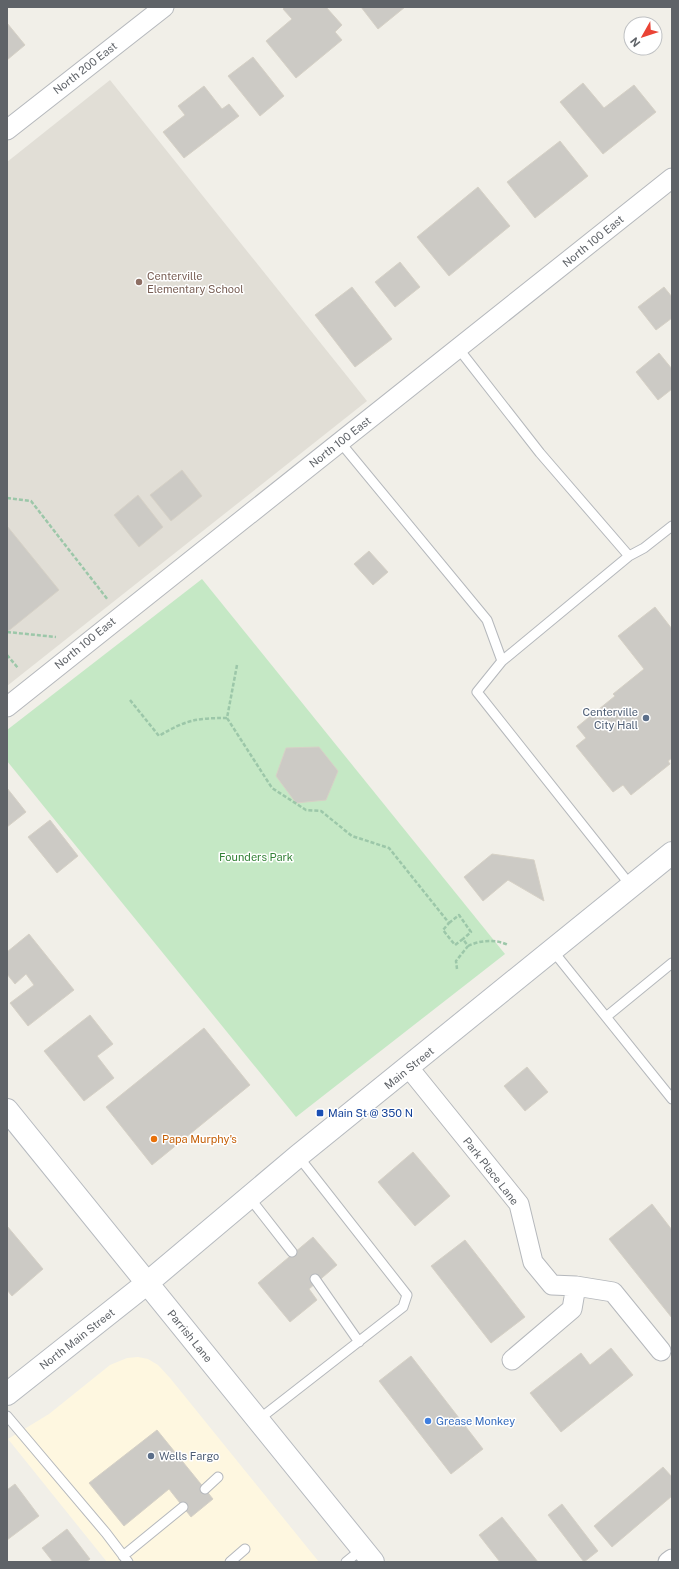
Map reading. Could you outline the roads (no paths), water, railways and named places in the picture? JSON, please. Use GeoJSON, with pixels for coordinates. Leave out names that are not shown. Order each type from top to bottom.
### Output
{"type":"FeatureCollection","features":[{"type":"Feature","properties":{"kind":"main road","name":"Main Street"},"geometry":{"type":"LineString","coordinates":[[146,1284],[298,1156],[409,1068],[672,853]]}},
{"type":"Feature","properties":{"kind":"main road","name":"Parrish Lane"},"geometry":{"type":"LineString","coordinates":[[7,1110],[146,1284],[258,1420],[360,1558]]}},
{"type":"Feature","properties":{"kind":"main road","name":"North Main Street"},"geometry":{"type":"LineString","coordinates":[[7,1394],[146,1284]]}},
{"type":"Feature","properties":{"kind":"street","name":"North 200 East"},"geometry":{"type":"LineString","coordinates":[[7,130],[164,7]]}},
{"type":"Feature","properties":{"kind":"street","name":"North 100 East"},"geometry":{"type":"LineString","coordinates":[[7,707],[672,178]]}},
{"type":"Feature","properties":{"kind":"street","name":"Park Place Lane"},"geometry":{"type":"LineString","coordinates":[[409,1068],[519,1204],[533,1262],[552,1285],[576,1286],[613,1292],[661,1351]]}},
{"type":"Feature","properties":{"kind":"street"},"geometry":{"type":"LineString","coordinates":[[512,1360],[572,1309],[576,1286]]}},
{"type":"Feature","properties":{"kind":"street"},"geometry":{"type":"LineString","coordinates":[[668,1562],[672,1559]]}},
{"type":"Feature","properties":{"kind":"lane"},"geometry":{"type":"LineString","coordinates":[[458,348],[540,453],[629,556]]}},
{"type":"Feature","properties":{"kind":"lane"},"geometry":{"type":"LineString","coordinates":[[340,442],[487,620],[502,661]]}},
{"type":"Feature","properties":{"kind":"lane"},"geometry":{"type":"LineString","coordinates":[[631,886],[477,692],[502,661],[629,556],[644,548],[672,526]]}},
{"type":"Feature","properties":{"kind":"lane"},"geometry":{"type":"LineString","coordinates":[[553,951],[672,1099]]}},
{"type":"Feature","properties":{"kind":"lane"},"geometry":{"type":"LineString","coordinates":[[606,1017],[672,963]]}},
{"type":"Feature","properties":{"kind":"lane"},"geometry":{"type":"LineString","coordinates":[[258,1420],[403,1308],[407,1295],[298,1156]]}},
{"type":"Feature","properties":{"kind":"lane"},"geometry":{"type":"LineString","coordinates":[[249,1197],[292,1252]]}},
{"type":"Feature","properties":{"kind":"lane"},"geometry":{"type":"LineString","coordinates":[[315,1279],[359,1342]]}},
{"type":"Feature","properties":{"kind":"lane"},"geometry":{"type":"LineString","coordinates":[[7,1416],[106,1533],[126,1559],[183,1506]]}},
{"type":"Feature","properties":{"kind":"lane"},"geometry":{"type":"LineString","coordinates":[[204,1489],[218,1477]]}},
{"type":"Feature","properties":{"kind":"lane"},"geometry":{"type":"LineString","coordinates":[[230,1562],[245,1549]]}},
{"type":"Feature","properties":{"kind":"place","name":"Centerville Elementary School"},"geometry":{"type":"Point","coordinates":[139,282]}},
{"type":"Feature","properties":{"kind":"place","name":"Centerville City Hall"},"geometry":{"type":"Point","coordinates":[646,718]}},
{"type":"Feature","properties":{"kind":"place","name":"Main St @ 350 N"},"geometry":{"type":"Point","coordinates":[320,1113]}},
{"type":"Feature","properties":{"kind":"place","name":"Papa Murphy's"},"geometry":{"type":"Point","coordinates":[154,1139]}},
{"type":"Feature","properties":{"kind":"place","name":"Grease Monkey"},"geometry":{"type":"Point","coordinates":[428,1421]}},
{"type":"Feature","properties":{"kind":"place","name":"Wells Fargo"},"geometry":{"type":"Point","coordinates":[151,1456]}},
{"type":"Feature","properties":{"kind":"park label","name":"Founders Park"},"geometry":{"type":"Point","coordinates":[256,857]}}]}
